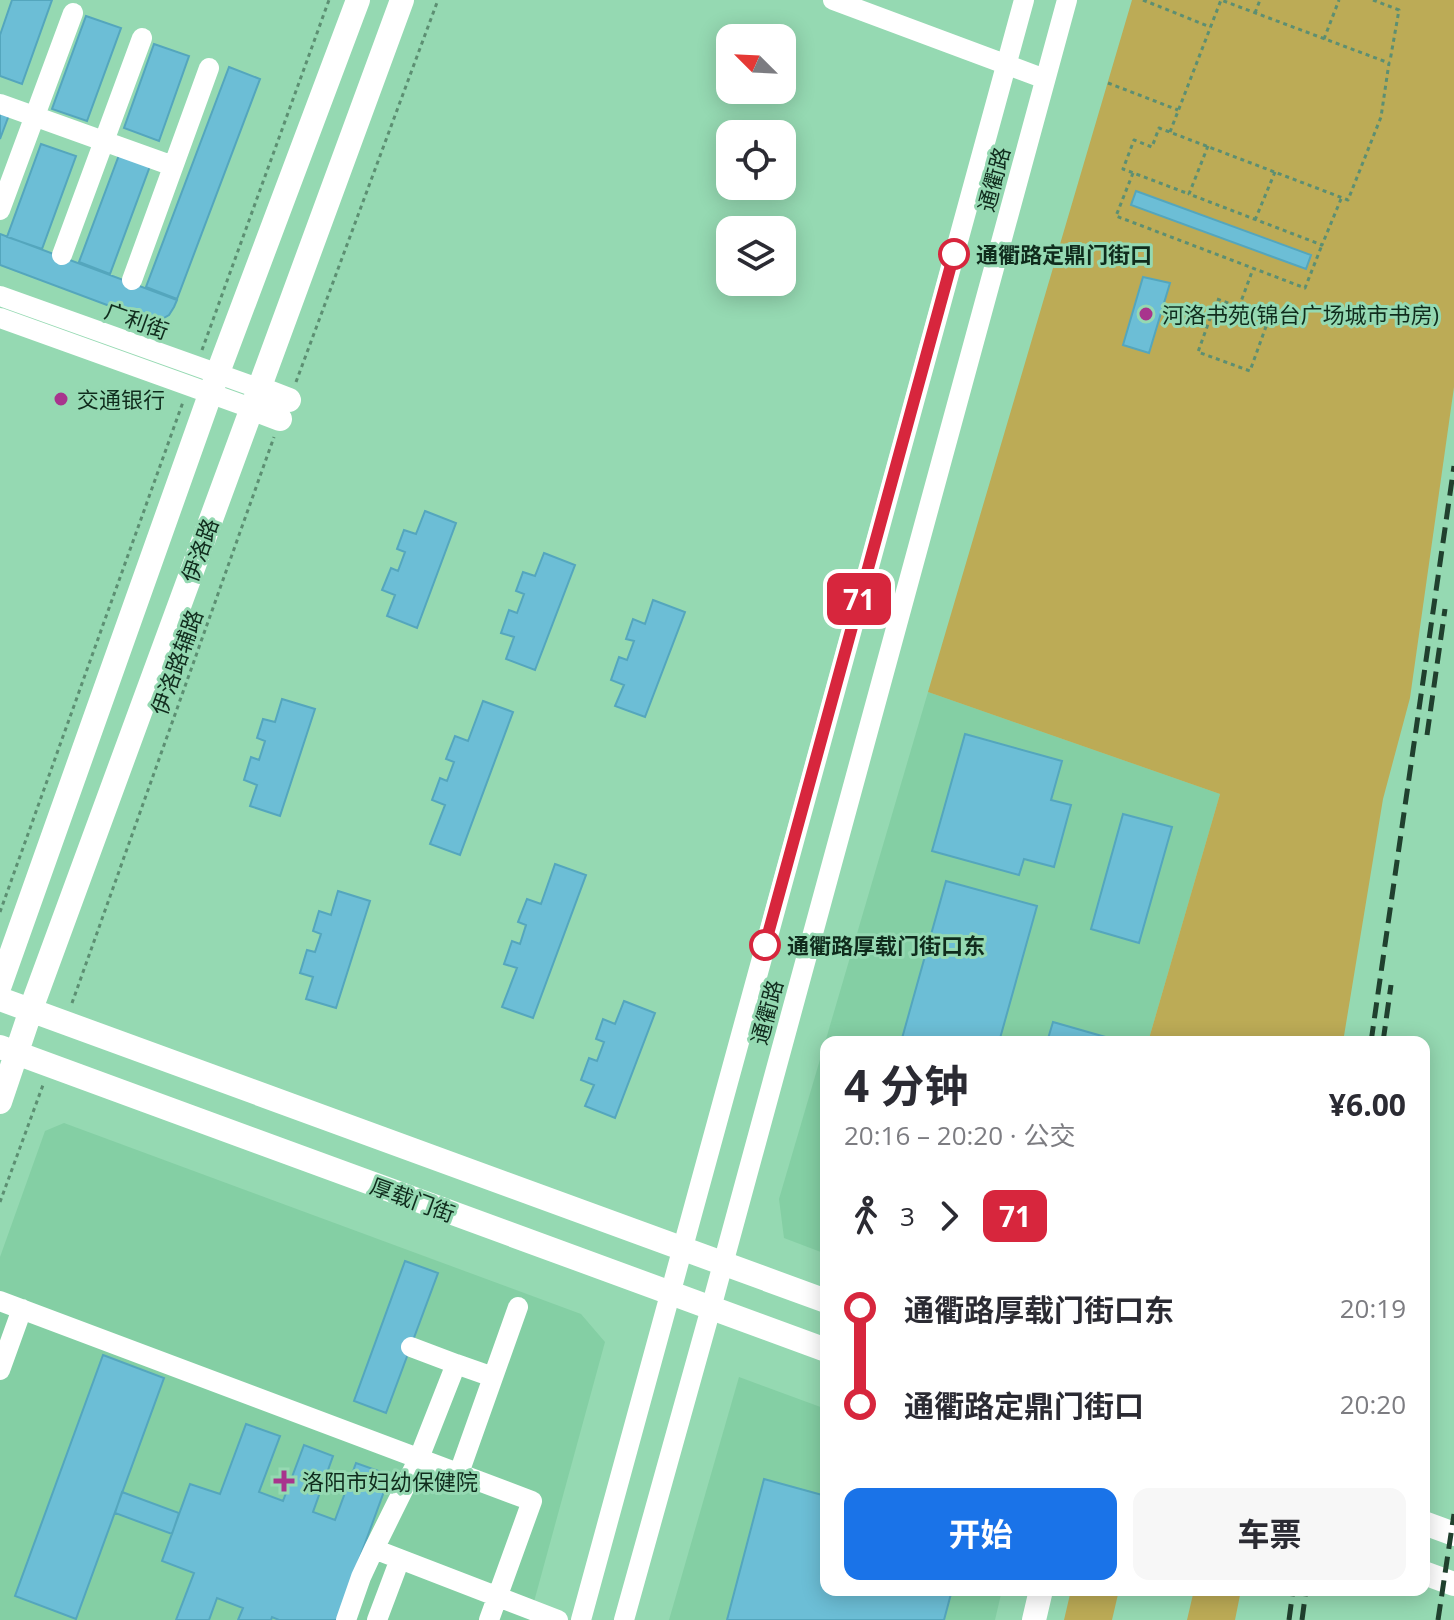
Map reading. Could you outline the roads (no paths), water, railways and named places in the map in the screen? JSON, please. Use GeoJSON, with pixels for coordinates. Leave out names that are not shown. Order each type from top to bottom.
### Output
{"type":"FeatureCollection","features":[{"type":"Feature","properties":{"kind":"main road","name":"伊洛路"},"geometry":{"type":"LineString","coordinates":[[0,985],[203,381],[358,0]]}},
{"type":"Feature","properties":{"kind":"main road","name":"伊洛路"},"geometry":{"type":"LineString","coordinates":[[0,1102],[8,1050],[31,1011],[402,0]]}},
{"type":"Feature","properties":{"kind":"main road"},"geometry":{"type":"LineString","coordinates":[[254,398],[285,409]]}},
{"type":"Feature","properties":{"kind":"main road","name":"厚载门街"},"geometry":{"type":"LineString","coordinates":[[0,999],[820,1299]]}},
{"type":"Feature","properties":{"kind":"main road","name":"厚载门街"},"geometry":{"type":"LineString","coordinates":[[8,1050],[820,1348]]}},
{"type":"Feature","properties":{"kind":"main road"},"geometry":{"type":"LineString","coordinates":[[1430,1525],[1454,1534]]}},
{"type":"Feature","properties":{"kind":"main road"},"geometry":{"type":"LineString","coordinates":[[1430,1575],[1454,1584]]}},
{"type":"Feature","properties":{"kind":"main road"},"geometry":{"type":"LineString","coordinates":[[1034,1620],[1040,1596]]}},
{"type":"Feature","properties":{"kind":"street"},"geometry":{"type":"LineString","coordinates":[[833,0],[1045,79]]}},
{"type":"Feature","properties":{"kind":"street","name":"通衢路"},"geometry":{"type":"LineString","coordinates":[[581,1620],[1024,0]]}},
{"type":"Feature","properties":{"kind":"street","name":"通衢路"},"geometry":{"type":"LineString","coordinates":[[624,1620],[1067,0]]}},
{"type":"Feature","properties":{"kind":"street"},"geometry":{"type":"LineString","coordinates":[[0,210],[73,13]]}},
{"type":"Feature","properties":{"kind":"street"},"geometry":{"type":"LineString","coordinates":[[62,255],[142,38]]}},
{"type":"Feature","properties":{"kind":"street"},"geometry":{"type":"LineString","coordinates":[[132,280],[209,68]]}},
{"type":"Feature","properties":{"kind":"street"},"geometry":{"type":"LineString","coordinates":[[0,104],[173,166]]}},
{"type":"Feature","properties":{"kind":"street","name":"广利街"},"geometry":{"type":"LineString","coordinates":[[0,296],[203,381]]}},
{"type":"Feature","properties":{"kind":"street","name":"广利街"},"geometry":{"type":"LineString","coordinates":[[0,318],[254,398]]}},
{"type":"Feature","properties":{"kind":"street"},"geometry":{"type":"LineString","coordinates":[[0,1301],[532,1501],[489,1620]]}},
{"type":"Feature","properties":{"kind":"street"},"geometry":{"type":"LineString","coordinates":[[459,1473],[518,1307]]}},
{"type":"Feature","properties":{"kind":"street"},"geometry":{"type":"LineString","coordinates":[[636,1620],[711,1308]]}},
{"type":"Feature","properties":{"kind":"street"},"geometry":{"type":"LineString","coordinates":[[0,1370],[22,1309]]}},
{"type":"Feature","properties":{"kind":"street"},"geometry":{"type":"LineString","coordinates":[[411,1347],[493,1377]]}},
{"type":"Feature","properties":{"kind":"street"},"geometry":{"type":"LineString","coordinates":[[346,1620],[361,1577],[419,1458],[456,1364]]}},
{"type":"Feature","properties":{"kind":"street"},"geometry":{"type":"LineString","coordinates":[[374,1549],[558,1620]]}},
{"type":"Feature","properties":{"kind":"street"},"geometry":{"type":"LineString","coordinates":[[377,1620],[400,1559]]}},
{"type":"Feature","properties":{"kind":"railway"},"geometry":{"type":"LineString","coordinates":[[1372,1036],[1454,466]]}},
{"type":"Feature","properties":{"kind":"railway"},"geometry":{"type":"LineString","coordinates":[[1427,735],[1445,609]]}},
{"type":"Feature","properties":{"kind":"railway"},"geometry":{"type":"LineString","coordinates":[[1384,1036],[1391,985]]}},
{"type":"Feature","properties":{"kind":"railway"},"geometry":{"type":"LineString","coordinates":[[1438,1620],[1454,1514]]}},
{"type":"Feature","properties":{"kind":"railway"},"geometry":{"type":"LineString","coordinates":[[1289,1620],[1292,1596]]}},
{"type":"Feature","properties":{"kind":"railway"},"geometry":{"type":"LineString","coordinates":[[1302,1620],[1305,1596]]}},
{"type":"Feature","properties":{"kind":"place","name":"通衢路定鼎门街口"},"geometry":{"type":"Point","coordinates":[954,254]}},
{"type":"Feature","properties":{"kind":"place","name":"河洛书苑(锦台广场城市书房)"},"geometry":{"type":"Point","coordinates":[1146,314]}},
{"type":"Feature","properties":{"kind":"place","name":"交通银行"},"geometry":{"type":"Point","coordinates":[61,399]}},
{"type":"Feature","properties":{"kind":"place","name":"通衢路厚载门街口东"},"geometry":{"type":"Point","coordinates":[765,945]}},
{"type":"Feature","properties":{"kind":"place","name":"洛阳市妇幼保健院"},"geometry":{"type":"Point","coordinates":[284,1481]}}]}
